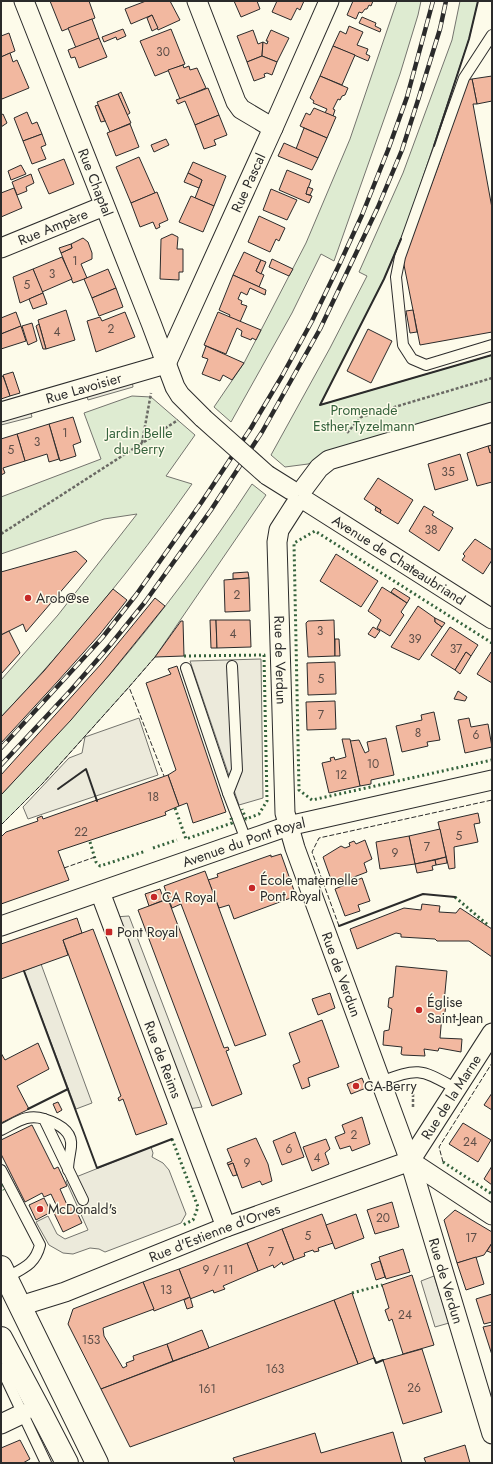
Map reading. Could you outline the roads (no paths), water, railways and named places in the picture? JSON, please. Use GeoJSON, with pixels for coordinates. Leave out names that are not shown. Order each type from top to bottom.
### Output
{"type":"FeatureCollection","features":[{"type":"Feature","properties":{"kind":"main road"},"geometry":{"type":"LineString","coordinates":[[4,1272],[97,1463]]}},
{"type":"Feature","properties":{"kind":"main road"},"geometry":{"type":"LineString","coordinates":[[1,1338],[67,1463]]}},
{"type":"Feature","properties":{"kind":"street","name":"Rue Chaptal"},"geometry":{"type":"LineString","coordinates":[[24,1],[166,364]]}},
{"type":"Feature","properties":{"kind":"street"},"geometry":{"type":"LineString","coordinates":[[197,1],[236,102],[241,109],[273,128]]}},
{"type":"Feature","properties":{"kind":"street","name":"Rue Pascal"},"geometry":{"type":"LineString","coordinates":[[166,364],[329,1]]}},
{"type":"Feature","properties":{"kind":"street","name":"Rue Ampère"},"geometry":{"type":"LineString","coordinates":[[1,248],[104,206]]}},
{"type":"Feature","properties":{"kind":"street","name":"Rue Lavoisier"},"geometry":{"type":"LineString","coordinates":[[1,412],[166,364]]}},
{"type":"Feature","properties":{"kind":"street","name":"Avenue de Chateaubriand"},"geometry":{"type":"LineString","coordinates":[[166,364],[174,388],[180,395],[203,418],[267,475],[492,619]]}},
{"type":"Feature","properties":{"kind":"street","name":"Rue de Verdun"},"geometry":{"type":"LineString","coordinates":[[492,412],[329,460],[319,468],[299,496],[279,530],[277,542],[284,803],[288,826],[410,1161],[492,1434]]}},
{"type":"Feature","properties":{"kind":"street","name":"Avenue du Pont Royal"},"geometry":{"type":"LineString","coordinates":[[1,926],[288,826],[492,780]]}},
{"type":"Feature","properties":{"kind":"street","name":"Rue de Reims"},"geometry":{"type":"LineString","coordinates":[[100,892],[226,1227]]}},
{"type":"Feature","properties":{"kind":"street","name":"Rue de la Marne"},"geometry":{"type":"LineString","coordinates":[[410,1161],[492,1033]]}},
{"type":"Feature","properties":{"kind":"street"},"geometry":{"type":"LineString","coordinates":[[410,1161],[492,1215]]}},
{"type":"Feature","properties":{"kind":"street","name":"Rue d'Estienne d'Orves"},"geometry":{"type":"LineString","coordinates":[[20,1306],[65,1292],[226,1227],[410,1161]]}},
{"type":"Feature","properties":{"kind":"street"},"geometry":{"type":"LineString","coordinates":[[1,1424],[22,1414]]}},
{"type":"Feature","properties":{"kind":"lane"},"geometry":{"type":"LineString","coordinates":[[492,35],[464,78],[400,257],[396,277],[403,345],[412,359],[426,365],[492,345]]}},
{"type":"Feature","properties":{"kind":"lane"},"geometry":{"type":"LineString","coordinates":[[228,793],[237,770],[232,666]]}},
{"type":"Feature","properties":{"kind":"lane"},"geometry":{"type":"LineString","coordinates":[[186,668],[228,793],[246,840]]}},
{"type":"Feature","properties":{"kind":"lane"},"geometry":{"type":"LineString","coordinates":[[380,1082],[405,1073],[422,1072],[430,1074],[457,1089]]}},
{"type":"Feature","properties":{"kind":"lane"},"geometry":{"type":"LineString","coordinates":[[1,1130],[29,1116],[37,1116],[56,1123],[64,1129],[71,1140],[72,1146],[68,1161],[68,1170]]}},
{"type":"Feature","properties":{"kind":"lane"},"geometry":{"type":"LineString","coordinates":[[44,1119],[83,1200]]}},
{"type":"Feature","properties":{"kind":"lane"},"geometry":{"type":"LineString","coordinates":[[1,1170],[40,1245],[37,1255],[29,1264],[4,1272]]}},
{"type":"Feature","properties":{"kind":"lane"},"geometry":{"type":"LineString","coordinates":[[1,1368],[46,1463]]}},
{"type":"Feature","properties":{"kind":"lane"},"geometry":{"type":"LineString","coordinates":[[76,1419],[108,1463]]}},
{"type":"Feature","properties":{"kind":"railway"},"geometry":{"type":"LineString","coordinates":[[1,748],[102,638],[136,595],[201,503],[251,428],[282,376],[312,321],[362,215],[407,97],[433,1]]}},
{"type":"Feature","properties":{"kind":"railway"},"geometry":{"type":"LineString","coordinates":[[1,765],[71,690],[145,602],[211,510],[262,432],[320,329],[378,207],[402,150],[440,29],[446,1]]}},
{"type":"Feature","properties":{"kind":"place","name":"Arob@se"},"geometry":{"type":"Point","coordinates":[28,598]}},
{"type":"Feature","properties":{"kind":"place","name":"École maternelle Pont Royal"},"geometry":{"type":"Point","coordinates":[252,888]}},
{"type":"Feature","properties":{"kind":"place","name":"CA Royal"},"geometry":{"type":"Point","coordinates":[154,897]}},
{"type":"Feature","properties":{"kind":"place","name":"Pont Royal"},"geometry":{"type":"Point","coordinates":[109,932]}},
{"type":"Feature","properties":{"kind":"place","name":"Église Saint-Jean"},"geometry":{"type":"Point","coordinates":[419,1010]}},
{"type":"Feature","properties":{"kind":"place","name":"CA-Berry"},"geometry":{"type":"Point","coordinates":[356,1086]}},
{"type":"Feature","properties":{"kind":"place","name":"McDonald's"},"geometry":{"type":"Point","coordinates":[40,1209]}},
{"type":"Feature","properties":{"kind":"park label","name":"Promenade Esther Tyzelmann"},"geometry":{"type":"Point","coordinates":[364,418]}},
{"type":"Feature","properties":{"kind":"park label","name":"Jardin Belle du Berry"},"geometry":{"type":"Point","coordinates":[139,442]}}]}
